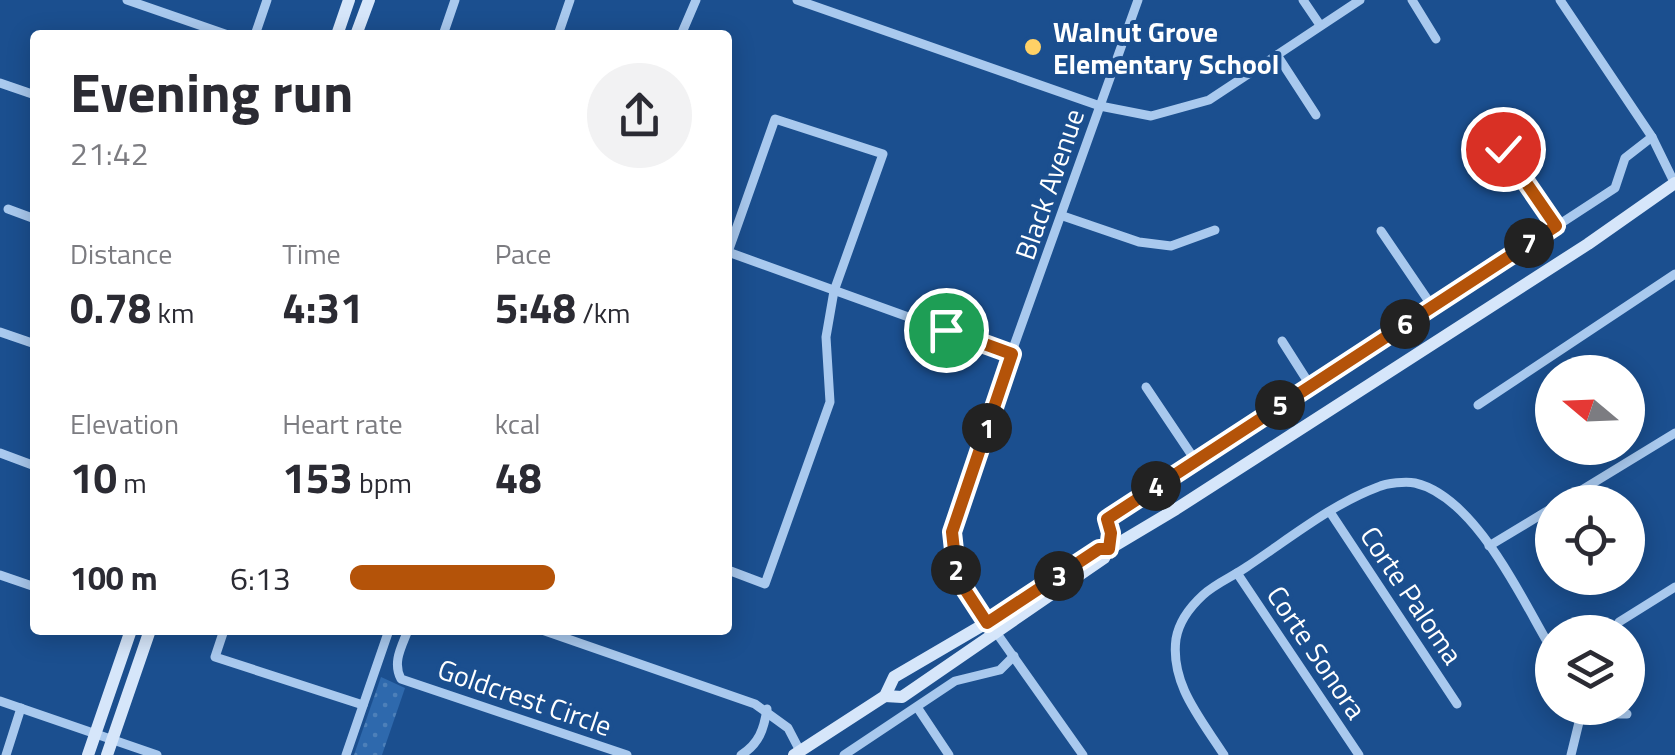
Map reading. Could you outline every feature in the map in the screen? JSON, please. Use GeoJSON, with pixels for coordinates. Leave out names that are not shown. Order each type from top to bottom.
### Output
{"type":"FeatureCollection","features":[{"type":"Feature","properties":{"kind":"main road"},"geometry":{"type":"LineString","coordinates":[[339,30],[349,0]]}},
{"type":"Feature","properties":{"kind":"main road"},"geometry":{"type":"LineString","coordinates":[[358,30],[368,0]]}},
{"type":"Feature","properties":{"kind":"main road"},"geometry":{"type":"LineString","coordinates":[[885,696],[902,697],[1099,549],[1109,549],[1588,244],[1675,184]]}},
{"type":"Feature","properties":{"kind":"main road"},"geometry":{"type":"LineString","coordinates":[[797,753],[885,696],[894,677],[992,629]]}},
{"type":"Feature","properties":{"kind":"main road"},"geometry":{"type":"LineString","coordinates":[[88,755],[130,635]]}},
{"type":"Feature","properties":{"kind":"main road"},"geometry":{"type":"LineString","coordinates":[[107,755],[148,635]]}},
{"type":"Feature","properties":{"kind":"street"},"geometry":{"type":"LineString","coordinates":[[127,0],[214,30]]}},
{"type":"Feature","properties":{"kind":"street"},"geometry":{"type":"LineString","coordinates":[[256,30],[266,0]]}},
{"type":"Feature","properties":{"kind":"street"},"geometry":{"type":"LineString","coordinates":[[445,30],[455,0]]}},
{"type":"Feature","properties":{"kind":"street"},"geometry":{"type":"LineString","coordinates":[[560,30],[570,0]]}},
{"type":"Feature","properties":{"kind":"street"},"geometry":{"type":"LineString","coordinates":[[683,30],[696,0]]}},
{"type":"Feature","properties":{"kind":"street"},"geometry":{"type":"LineString","coordinates":[[796,0],[1100,106],[1151,116],[1208,100],[1360,0]]}},
{"type":"Feature","properties":{"kind":"street","name":"Black Avenue"},"geometry":{"type":"LineString","coordinates":[[1083,755],[957,577],[952,532],[1138,0]]}},
{"type":"Feature","properties":{"kind":"street"},"geometry":{"type":"LineString","coordinates":[[1303,0],[1320,25]]}},
{"type":"Feature","properties":{"kind":"street"},"geometry":{"type":"LineString","coordinates":[[1412,0],[1436,40]]}},
{"type":"Feature","properties":{"kind":"street"},"geometry":{"type":"LineString","coordinates":[[1560,0],[1652,138],[1675,184]]}},
{"type":"Feature","properties":{"kind":"street"},"geometry":{"type":"LineString","coordinates":[[1277,55],[1316,115]]}},
{"type":"Feature","properties":{"kind":"street"},"geometry":{"type":"LineString","coordinates":[[0,83],[30,93]]}},
{"type":"Feature","properties":{"kind":"street"},"geometry":{"type":"LineString","coordinates":[[732,241],[775,119],[883,154],[834,291],[826,336],[830,402],[765,584],[732,572]]}},
{"type":"Feature","properties":{"kind":"street"},"geometry":{"type":"LineString","coordinates":[[1109,549],[1111,533],[1107,519],[1615,188],[1625,158],[1652,138]]}},
{"type":"Feature","properties":{"kind":"street"},"geometry":{"type":"LineString","coordinates":[[1503,149],[1556,226]]}},
{"type":"Feature","properties":{"kind":"street"},"geometry":{"type":"LineString","coordinates":[[8,210],[30,217]]}},
{"type":"Feature","properties":{"kind":"street"},"geometry":{"type":"LineString","coordinates":[[1063,216],[1139,242],[1170,246],[1215,230]]}},
{"type":"Feature","properties":{"kind":"street"},"geometry":{"type":"LineString","coordinates":[[1381,230],[1432,306]]}},
{"type":"Feature","properties":{"kind":"street"},"geometry":{"type":"LineString","coordinates":[[732,253],[1012,354]]}},
{"type":"Feature","properties":{"kind":"street"},"geometry":{"type":"LineString","coordinates":[[1478,405],[1675,274]]}},
{"type":"Feature","properties":{"kind":"street"},"geometry":{"type":"LineString","coordinates":[[0,332],[30,342]]}},
{"type":"Feature","properties":{"kind":"street"},"geometry":{"type":"LineString","coordinates":[[1282,341],[1310,385]]}},
{"type":"Feature","properties":{"kind":"street"},"geometry":{"type":"LineString","coordinates":[[1146,386],[1195,460]]}},
{"type":"Feature","properties":{"kind":"street"},"geometry":{"type":"LineString","coordinates":[[1590,485],[1675,433]]}},
{"type":"Feature","properties":{"kind":"street"},"geometry":{"type":"LineString","coordinates":[[0,454],[30,464]]}},
{"type":"Feature","properties":{"kind":"street"},"geometry":{"type":"LineString","coordinates":[[1224,755],[1185,695],[1175,667],[1176,635],[1188,610],[1207,591],[1330,512],[1380,486],[1413,482],[1459,509],[1490,546],[1535,621]]}},
{"type":"Feature","properties":{"kind":"street","name":"Corte Paloma"},"geometry":{"type":"LineString","coordinates":[[1330,512],[1457,704]]}},
{"type":"Feature","properties":{"kind":"street"},"geometry":{"type":"LineString","coordinates":[[1490,546],[1535,518]]}},
{"type":"Feature","properties":{"kind":"street","name":"Corte Sonora"},"geometry":{"type":"LineString","coordinates":[[1237,574],[1359,755]]}},
{"type":"Feature","properties":{"kind":"street"},"geometry":{"type":"LineString","coordinates":[[0,575],[30,586]]}},
{"type":"Feature","properties":{"kind":"street"},"geometry":{"type":"LineString","coordinates":[[1629,615],[1675,587]]}},
{"type":"Feature","properties":{"kind":"street"},"geometry":{"type":"LineString","coordinates":[[222,635],[214,657],[363,705]]}},
{"type":"Feature","properties":{"kind":"street"},"geometry":{"type":"LineString","coordinates":[[346,755],[387,635]]}},
{"type":"Feature","properties":{"kind":"street","name":"Goldcrest Circle"},"geometry":{"type":"LineString","coordinates":[[406,635],[397,659],[396,671],[401,679],[628,755]]}},
{"type":"Feature","properties":{"kind":"street"},"geometry":{"type":"LineString","coordinates":[[556,635],[766,709],[788,728],[797,753]]}},
{"type":"Feature","properties":{"kind":"street"},"geometry":{"type":"LineString","coordinates":[[844,755],[955,681],[1000,670],[1014,656]]}},
{"type":"Feature","properties":{"kind":"street"},"geometry":{"type":"LineString","coordinates":[[0,701],[158,755]]}},
{"type":"Feature","properties":{"kind":"street"},"geometry":{"type":"LineString","coordinates":[[917,707],[949,755]]}},
{"type":"Feature","properties":{"kind":"street"},"geometry":{"type":"LineString","coordinates":[[6,755],[21,708]]}},
{"type":"Feature","properties":{"kind":"street"},"geometry":{"type":"LineString","coordinates":[[741,755],[754,747],[764,728],[766,709]]}},
{"type":"Feature","properties":{"kind":"street"},"geometry":{"type":"LineString","coordinates":[[1571,755],[1577,725]]}},
{"type":"Feature","properties":{"kind":"shaded area"},"geometry":{"type":"Polygon","coordinates":[[[381,677],[405,688],[382,755],[354,755],[381,677]]]}},
{"type":"Feature","properties":{"kind":"place","name":"Walnut Grove Elementary School"},"geometry":{"type":"Point","coordinates":[1033,47]}},
{"type":"Feature","properties":{"kind":"route"},"geometry":{"type":"LineString","coordinates":[[946,330],[1012,354],[952,532],[957,577],[987,623],[1099,549],[1109,549],[1111,533],[1107,519],[1556,226],[1503,149]]}}]}
